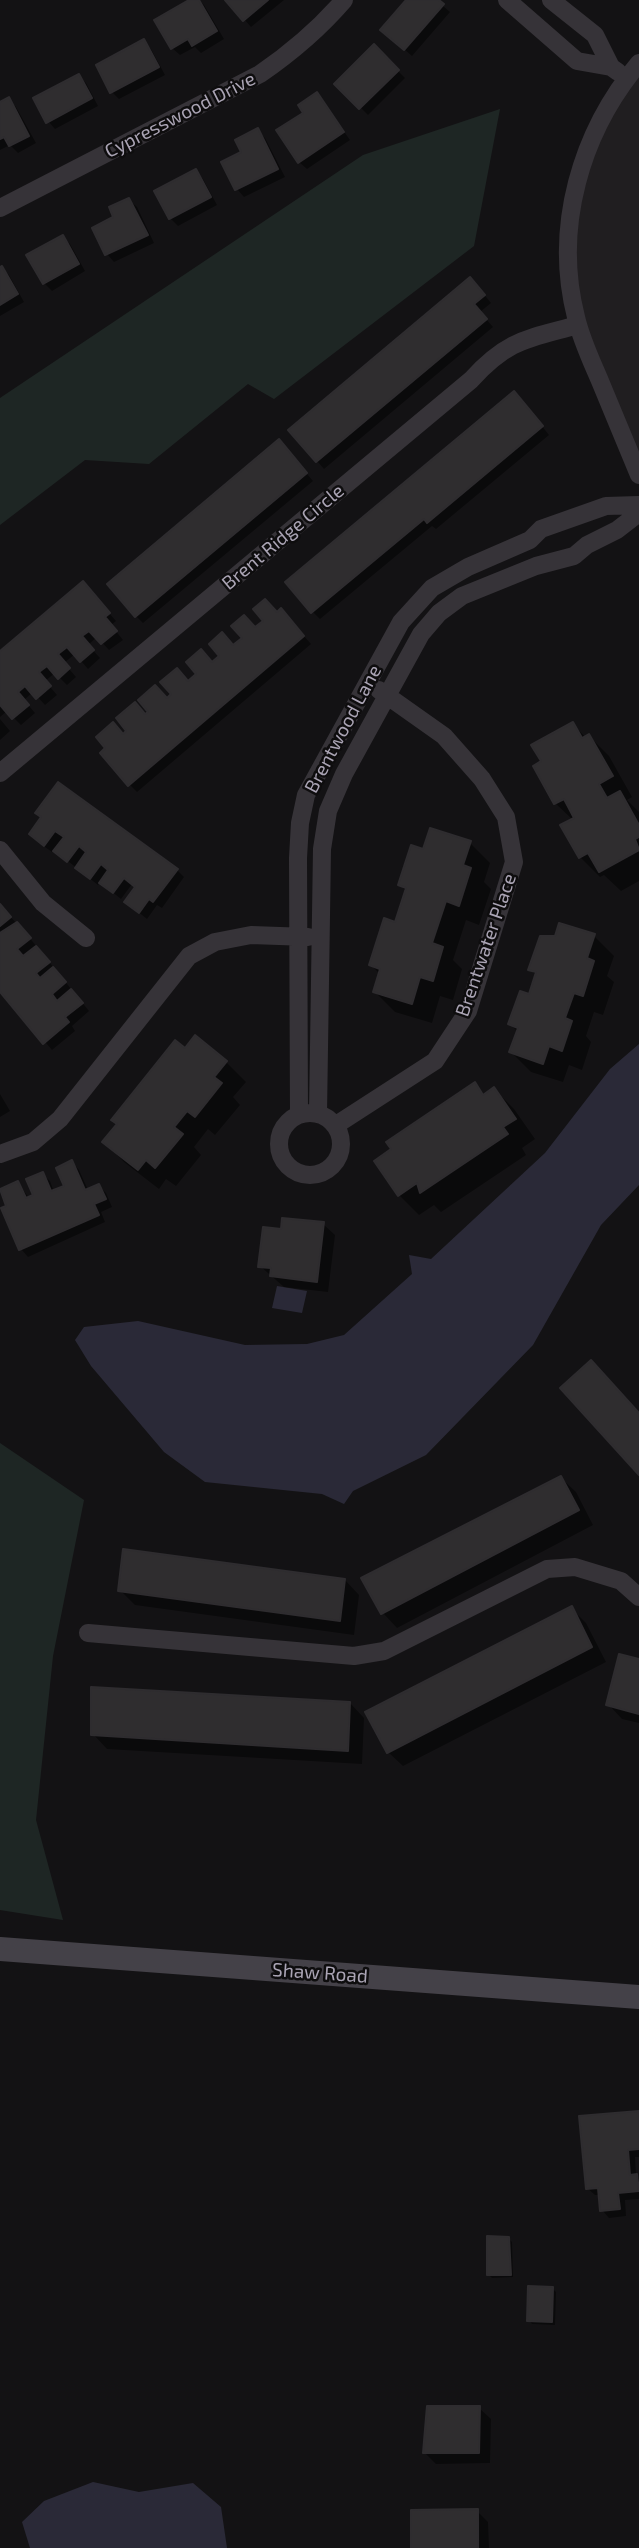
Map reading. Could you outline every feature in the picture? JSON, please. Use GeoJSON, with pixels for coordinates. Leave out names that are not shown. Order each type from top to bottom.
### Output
{"type":"FeatureCollection","features":[{"type":"Feature","properties":{"kind":"main road","name":"Shaw Road"},"geometry":{"type":"LineString","coordinates":[[0,1949],[639,1997]]}},
{"type":"Feature","properties":{"kind":"street","name":"Cypresswood Drive"},"geometry":{"type":"LineString","coordinates":[[0,208],[260,74],[293,51],[325,22],[344,0]]}},
{"type":"Feature","properties":{"kind":"street"},"geometry":{"type":"LineString","coordinates":[[507,0],[577,61],[611,66]]}},
{"type":"Feature","properties":{"kind":"street"},"geometry":{"type":"LineString","coordinates":[[551,0],[595,35],[611,66],[626,79]]}},
{"type":"Feature","properties":{"kind":"street"},"geometry":{"type":"LineString","coordinates":[[639,63],[599,120],[579,170],[569,233],[569,282],[578,325],[639,475]]}},
{"type":"Feature","properties":{"kind":"street","name":"Brent Ridge Circle"},"geometry":{"type":"LineString","coordinates":[[0,773],[471,380],[492,357],[519,341],[578,325]]}},
{"type":"Feature","properties":{"kind":"street","name":"Brentwood Lane"},"geometry":{"type":"LineString","coordinates":[[299,1115],[300,823],[306,795],[366,684],[401,622],[432,588],[468,566],[530,540],[541,529],[606,506],[639,505]]}},
{"type":"Feature","properties":{"kind":"street","name":"Brentwood Lane"},"geometry":{"type":"LineString","coordinates":[[318,1113],[321,849],[328,811],[344,774],[421,634],[439,613],[462,596],[536,566],[575,556],[587,545],[617,530],[639,513]]}},
{"type":"Feature","properties":{"kind":"street","name":"Brentwater Place"},"geometry":{"type":"LineString","coordinates":[[336,1125],[435,1061],[468,1011],[514,862],[506,817],[482,779],[444,736],[387,694],[366,684]]}},
{"type":"Feature","properties":{"kind":"street"},"geometry":{"type":"LineString","coordinates":[[0,850],[43,903],[86,938]]}},
{"type":"Feature","properties":{"kind":"street"},"geometry":{"type":"LineString","coordinates":[[0,1154],[33,1142],[60,1119],[189,956],[215,942],[251,935],[320,937]]}},
{"type":"Feature","properties":{"kind":"street"},"geometry":{"type":"LineString","coordinates":[[318,1113],[336,1125],[342,1146],[334,1164],[315,1175],[296,1171],[288,1165],[282,1156],[279,1139],[283,1128],[299,1115],[318,1113]]}},
{"type":"Feature","properties":{"kind":"street"},"geometry":{"type":"LineString","coordinates":[[88,1633],[354,1656],[384,1651],[547,1569],[575,1567],[586,1570],[621,1581],[639,1597]]}},
{"type":"Feature","properties":{"kind":"shaded area"},"geometry":{"type":"Polygon","coordinates":[[[639,63],[639,475],[575,315],[575,187],[639,63]]]}},
{"type":"Feature","properties":{"kind":"shaded area"},"geometry":{"type":"Polygon","coordinates":[[[500,109],[474,246],[274,399],[248,384],[149,464],[85,460],[0,525],[0,398],[363,155],[500,109]]]}},
{"type":"Feature","properties":{"kind":"shaded area"},"geometry":{"type":"Polygon","coordinates":[[[639,1044],[639,1185],[601,1225],[533,1345],[426,1455],[353,1491],[344,1504],[322,1494],[205,1482],[164,1452],[91,1366],[75,1340],[84,1327],[138,1321],[245,1345],[307,1344],[344,1335],[412,1274],[409,1255],[431,1259],[545,1153],[610,1069],[639,1044]]]}},
{"type":"Feature","properties":{"kind":"shaded area"},"geometry":{"type":"Polygon","coordinates":[[[277,1286],[307,1291],[302,1313],[272,1308],[277,1286]]]}},
{"type":"Feature","properties":{"kind":"shaded area"},"geometry":{"type":"Polygon","coordinates":[[[0,1443],[84,1500],[53,1656],[36,1820],[63,1920],[0,1910],[0,1443]]]}},
{"type":"Feature","properties":{"kind":"shaded area"},"geometry":{"type":"Polygon","coordinates":[[[93,2482],[139,2492],[193,2483],[221,2507],[227,2548],[30,2548],[22,2522],[44,2501],[93,2482]]]}},
{"type":"Feature","properties":{"kind":"building"},"geometry":{"type":"Polygon","coordinates":[[[189,0],[199,0],[217,31],[192,46],[188,39],[171,49],[154,20],[189,0]]]}},
{"type":"Feature","properties":{"kind":"building"},"geometry":{"type":"Polygon","coordinates":[[[225,0],[268,0],[243,21],[225,0]]]}},
{"type":"Feature","properties":{"kind":"building"},"geometry":{"type":"Polygon","coordinates":[[[406,0],[439,0],[444,4],[404,50],[380,30],[406,0]]]}},
{"type":"Feature","properties":{"kind":"building"},"geometry":{"type":"Polygon","coordinates":[[[144,39],[159,67],[110,93],[96,65],[144,39]]]}},
{"type":"Feature","properties":{"kind":"building"},"geometry":{"type":"Polygon","coordinates":[[[374,44],[399,70],[359,109],[334,84],[374,44]]]}},
{"type":"Feature","properties":{"kind":"building"},"geometry":{"type":"Polygon","coordinates":[[[79,74],[92,98],[46,123],[33,98],[79,74]]]}},
{"type":"Feature","properties":{"kind":"building"},"geometry":{"type":"Polygon","coordinates":[[[317,92],[344,132],[298,163],[276,130],[303,113],[298,105],[317,92]]]}},
{"type":"Feature","properties":{"kind":"building"},"geometry":{"type":"Polygon","coordinates":[[[9,97],[29,136],[9,146],[4,137],[0,139],[0,102],[9,97]]]}},
{"type":"Feature","properties":{"kind":"building"},"geometry":{"type":"Polygon","coordinates":[[[258,128],[278,169],[235,190],[221,162],[241,152],[235,140],[258,128]]]}},
{"type":"Feature","properties":{"kind":"building"},"geometry":{"type":"Polygon","coordinates":[[[196,169],[211,197],[169,219],[154,191],[196,169]]]}},
{"type":"Feature","properties":{"kind":"building"},"geometry":{"type":"Polygon","coordinates":[[[129,198],[148,235],[105,255],[92,228],[113,217],[109,207],[129,198]]]}},
{"type":"Feature","properties":{"kind":"building"},"geometry":{"type":"Polygon","coordinates":[[[63,235],[79,264],[43,284],[26,255],[63,235]]]}},
{"type":"Feature","properties":{"kind":"building"},"geometry":{"type":"Polygon","coordinates":[[[2,266],[18,294],[0,305],[0,267],[2,266]]]}},
{"type":"Feature","properties":{"kind":"building"},"geometry":{"type":"Polygon","coordinates":[[[470,277],[485,295],[474,304],[487,319],[316,462],[288,430],[470,277]]]}},
{"type":"Feature","properties":{"kind":"building"},"geometry":{"type":"Polygon","coordinates":[[[514,391],[543,426],[427,523],[424,519],[311,613],[285,582],[514,391]]]}},
{"type":"Feature","properties":{"kind":"building"},"geometry":{"type":"Polygon","coordinates":[[[279,439],[307,473],[135,617],[107,584],[279,439]]]}},
{"type":"Feature","properties":{"kind":"building"},"geometry":{"type":"Polygon","coordinates":[[[83,581],[110,613],[105,617],[117,631],[101,644],[89,631],[82,636],[94,650],[80,662],[67,647],[58,654],[70,668],[58,679],[47,666],[39,672],[51,686],[36,699],[25,686],[18,692],[29,705],[12,719],[0,705],[0,651],[83,581]]]}},
{"type":"Feature","properties":{"kind":"building"},"geometry":{"type":"Polygon","coordinates":[[[265,599],[277,612],[281,608],[304,636],[128,786],[100,753],[105,748],[96,737],[113,722],[123,734],[126,731],[116,718],[135,702],[145,714],[148,712],[138,700],[155,685],[167,698],[171,694],[160,682],[177,668],[188,681],[196,674],[186,662],[201,649],[212,662],[219,656],[209,644],[222,632],[233,645],[242,638],[231,626],[244,615],[255,627],[263,621],[253,609],[265,599]]]}},
{"type":"Feature","properties":{"kind":"building"},"geometry":{"type":"Polygon","coordinates":[[[573,722],[582,738],[589,734],[613,776],[599,784],[607,798],[620,791],[639,825],[639,837],[635,839],[639,850],[599,872],[588,853],[579,858],[560,825],[574,818],[564,799],[554,804],[533,766],[541,761],[531,745],[573,722]]]}},
{"type":"Feature","properties":{"kind":"building"},"geometry":{"type":"Polygon","coordinates":[[[58,782],[178,869],[153,902],[149,899],[139,913],[124,902],[135,887],[124,878],[113,893],[99,883],[108,870],[101,864],[90,879],[75,868],[86,852],[79,846],[67,862],[53,851],[64,837],[55,831],[44,846],[29,834],[41,817],[35,813],[58,782]]]}},
{"type":"Feature","properties":{"kind":"building"},"geometry":{"type":"Polygon","coordinates":[[[430,828],[471,841],[463,865],[471,868],[459,906],[446,901],[432,943],[443,947],[433,981],[420,977],[412,1004],[373,992],[380,969],[369,965],[384,918],[395,922],[406,888],[398,885],[411,845],[423,849],[430,828]]]}},
{"type":"Feature","properties":{"kind":"building"},"geometry":{"type":"Polygon","coordinates":[[[0,904],[11,917],[0,926],[0,904]]]}},
{"type":"Feature","properties":{"kind":"building"},"geometry":{"type":"Polygon","coordinates":[[[17,922],[31,938],[17,949],[23,956],[36,946],[50,962],[36,973],[40,978],[53,967],[66,982],[52,994],[57,1001],[71,989],[83,1003],[65,1017],[69,1022],[43,1044],[0,992],[0,933],[17,922]]]}},
{"type":"Feature","properties":{"kind":"building"},"geometry":{"type":"Polygon","coordinates":[[[559,923],[595,934],[587,958],[594,961],[583,996],[574,993],[565,1018],[572,1021],[562,1051],[549,1046],[543,1064],[509,1052],[518,1028],[508,1024],[520,991],[529,994],[536,972],[528,970],[540,936],[555,936],[559,923]]]}},
{"type":"Feature","properties":{"kind":"building"},"geometry":{"type":"Polygon","coordinates":[[[195,1035],[227,1061],[214,1077],[222,1083],[195,1117],[187,1111],[174,1127],[183,1134],[155,1168],[146,1160],[138,1170],[102,1142],[117,1124],[111,1120],[175,1040],[185,1048],[195,1035]]]}},
{"type":"Feature","properties":{"kind":"building"},"geometry":{"type":"Polygon","coordinates":[[[475,1082],[483,1095],[494,1087],[516,1119],[503,1127],[508,1134],[420,1193],[417,1183],[398,1196],[374,1161],[391,1149],[386,1142],[475,1082]]]}},
{"type":"Feature","properties":{"kind":"building"},"geometry":{"type":"Polygon","coordinates":[[[72,1160],[85,1190],[99,1184],[106,1199],[94,1204],[99,1215],[19,1250],[1,1208],[6,1206],[0,1189],[18,1181],[26,1198],[33,1195],[26,1179],[43,1172],[51,1191],[64,1186],[56,1168],[72,1160]]]}},
{"type":"Feature","properties":{"kind":"building"},"geometry":{"type":"Polygon","coordinates":[[[282,1218],[324,1222],[317,1282],[270,1276],[271,1268],[258,1267],[263,1227],[281,1229],[282,1218]]]}},
{"type":"Feature","properties":{"kind":"building"},"geometry":{"type":"Polygon","coordinates":[[[591,1360],[639,1413],[639,1475],[560,1388],[591,1360]]]}},
{"type":"Feature","properties":{"kind":"building"},"geometry":{"type":"Polygon","coordinates":[[[561,1476],[579,1510],[381,1614],[361,1578],[561,1476]]]}},
{"type":"Feature","properties":{"kind":"building"},"geometry":{"type":"Polygon","coordinates":[[[123,1549],[345,1579],[340,1621],[118,1591],[123,1549]]]}},
{"type":"Feature","properties":{"kind":"building"},"geometry":{"type":"Polygon","coordinates":[[[572,1606],[592,1647],[387,1753],[365,1712],[572,1606]]]}},
{"type":"Feature","properties":{"kind":"building"},"geometry":{"type":"Polygon","coordinates":[[[619,1654],[639,1659],[639,1714],[606,1705],[619,1654]]]}},
{"type":"Feature","properties":{"kind":"building"},"geometry":{"type":"Polygon","coordinates":[[[91,1687],[350,1702],[348,1751],[91,1735],[91,1687]]]}},
{"type":"Feature","properties":{"kind":"building"},"geometry":{"type":"Polygon","coordinates":[[[639,2111],[639,2149],[628,2150],[630,2175],[637,2174],[639,2191],[618,2193],[620,2209],[600,2211],[598,2188],[586,2189],[579,2116],[639,2111]]]}},
{"type":"Feature","properties":{"kind":"building"},"geometry":{"type":"Polygon","coordinates":[[[487,2236],[509,2237],[511,2275],[487,2275],[487,2236]]]}},
{"type":"Feature","properties":{"kind":"building"},"geometry":{"type":"Polygon","coordinates":[[[528,2286],[553,2287],[552,2322],[527,2321],[528,2286]]]}},
{"type":"Feature","properties":{"kind":"building"},"geometry":{"type":"Polygon","coordinates":[[[427,2406],[480,2406],[479,2453],[423,2453],[427,2406]]]}},
{"type":"Feature","properties":{"kind":"building"},"geometry":{"type":"Polygon","coordinates":[[[478,2509],[478,2548],[411,2548],[411,2510],[478,2509]]]}}]}
